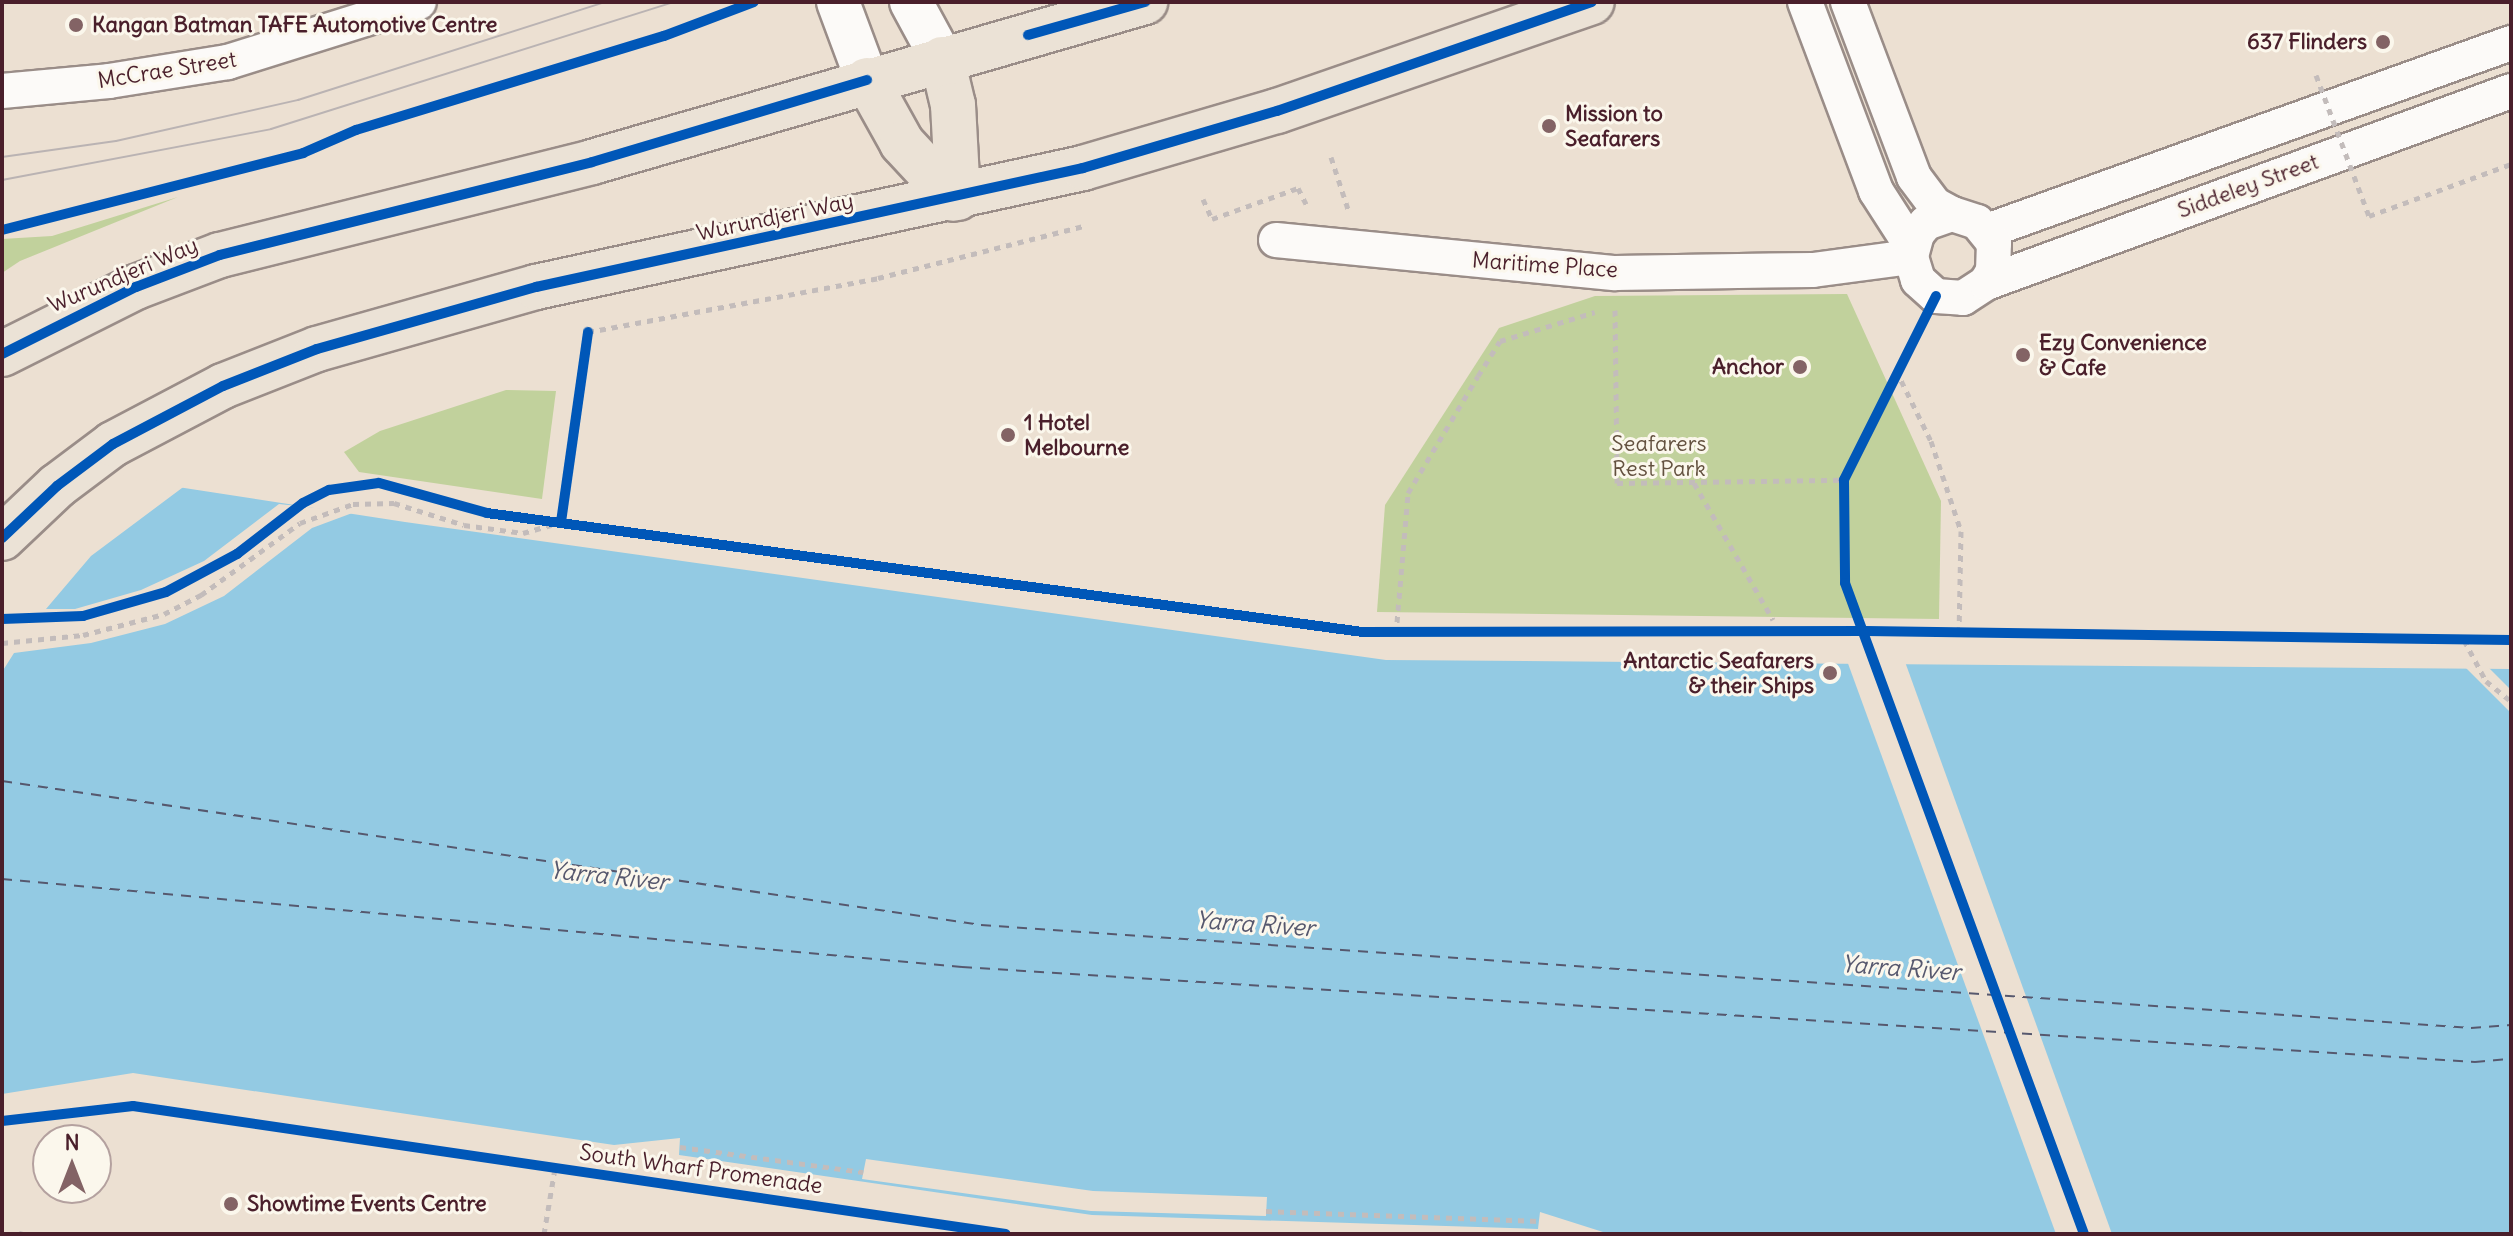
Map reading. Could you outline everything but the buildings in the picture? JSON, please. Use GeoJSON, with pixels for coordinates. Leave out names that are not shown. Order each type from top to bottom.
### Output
{"type":"FeatureCollection","features":[{"type":"Feature","properties":{"kind":"highway","name":"Wurundjeri Way"},"geometry":{"type":"LineString","coordinates":[[2,354],[136,287],[220,255],[592,162],[1145,2]]}},
{"type":"Feature","properties":{"kind":"highway","name":"Wurundjeri Way"},"geometry":{"type":"LineString","coordinates":[[2,538],[57,486],[113,444],[223,386],[317,349],[477,302],[956,198],[1277,111],[1592,2]]}},
{"type":"Feature","properties":{"kind":"highway"},"geometry":{"type":"LineString","coordinates":[[942,59],[953,105],[956,198]]}},
{"type":"Feature","properties":{"kind":"highway"},"geometry":{"type":"LineString","coordinates":[[867,80],[902,143],[956,198]]}},
{"type":"Feature","properties":{"kind":"street","name":"McCrae Street"},"geometry":{"type":"LineString","coordinates":[[2,91],[109,81],[228,62],[419,2]]}},
{"type":"Feature","properties":{"kind":"street"},"geometry":{"type":"LineString","coordinates":[[838,2],[867,80]]}},
{"type":"Feature","properties":{"kind":"street"},"geometry":{"type":"LineString","coordinates":[[911,2],[942,59]]}},
{"type":"Feature","properties":{"kind":"street"},"geometry":{"type":"LineString","coordinates":[[1805,2],[1876,191],[1911,252],[1918,280],[1936,296],[1963,298],[1986,283],[1995,257],[1987,231],[1966,216],[1952,214],[1934,204],[1914,177],[1848,2]]}},
{"type":"Feature","properties":{"kind":"street","name":"Siddeley Street"},"geometry":{"type":"LineString","coordinates":[[1987,231],[2511,43]]}},
{"type":"Feature","properties":{"kind":"street"},"geometry":{"type":"LineString","coordinates":[[1838,88],[1876,75]]}},
{"type":"Feature","properties":{"kind":"street","name":"Siddeley Street"},"geometry":{"type":"LineString","coordinates":[[1986,283],[2511,91]]}},
{"type":"Feature","properties":{"kind":"street"},"geometry":{"type":"LineString","coordinates":[[2245,139],[2258,182]]}},
{"type":"Feature","properties":{"kind":"street"},"geometry":{"type":"LineString","coordinates":[[1911,252],[1926,223],[1952,214]]}},
{"type":"Feature","properties":{"kind":"street","name":"Maritime Place"},"geometry":{"type":"LineString","coordinates":[[1276,240],[1615,273],[1813,270],[1911,252]]}},
{"type":"Feature","properties":{"kind":"path"},"geometry":{"type":"LineString","coordinates":[[2316,75],[2369,216],[2511,164]]}},
{"type":"Feature","properties":{"kind":"path"},"geometry":{"type":"LineString","coordinates":[[585,347],[588,332],[878,278],[1084,226]]}},
{"type":"Feature","properties":{"kind":"path"},"geometry":{"type":"LineString","coordinates":[[1412,634],[1390,634],[1408,493],[1500,341],[1615,306],[1617,483],[1844,480]]}},
{"type":"Feature","properties":{"kind":"path"},"geometry":{"type":"LineString","coordinates":[[1889,384],[1902,358]]}},
{"type":"Feature","properties":{"kind":"path"},"geometry":{"type":"LineString","coordinates":[[1896,370],[1931,441],[1961,531],[1959,633]]}},
{"type":"Feature","properties":{"kind":"path"},"geometry":{"type":"LineString","coordinates":[[1844,495],[1844,480],[1850,466]]}},
{"type":"Feature","properties":{"kind":"path"},"geometry":{"type":"LineString","coordinates":[[1693,482],[1773,620]]}},
{"type":"Feature","properties":{"kind":"path"},"geometry":{"type":"LineString","coordinates":[[2,643],[83,635],[164,614],[212,588],[300,523],[373,501],[394,503],[464,525],[523,533],[561,517]]}},
{"type":"Feature","properties":{"kind":"path"},"geometry":{"type":"LineString","coordinates":[[531,518],[561,517],[576,524]]}},
{"type":"Feature","properties":{"kind":"path"},"geometry":{"type":"LineString","coordinates":[[215,567],[270,527]]}},
{"type":"Feature","properties":{"kind":"path"},"geometry":{"type":"LineString","coordinates":[[1771,632],[1786,632]]}},
{"type":"Feature","properties":{"kind":"path"},"geometry":{"type":"LineString","coordinates":[[1944,633],[1975,633]]}},
{"type":"Feature","properties":{"kind":"path"},"geometry":{"type":"LineString","coordinates":[[2448,640],[2480,640]]}},
{"type":"Feature","properties":{"kind":"path"},"geometry":{"type":"LineString","coordinates":[[2464,640],[2471,662],[2511,701]]}},
{"type":"Feature","properties":{"kind":"path"},"geometry":{"type":"LineString","coordinates":[[680,1147],[863,1172]]}},
{"type":"Feature","properties":{"kind":"path"},"geometry":{"type":"LineString","coordinates":[[544,1234],[555,1168]]}},
{"type":"Feature","properties":{"kind":"path"},"geometry":{"type":"LineString","coordinates":[[1266,1211],[1539,1221]]}},
{"type":"Feature","properties":{"kind":"path"},"geometry":{"type":"LineString","coordinates":[[16,1220],[20,1234]]}},
{"type":"Feature","properties":{"kind":"green space"},"geometry":{"type":"Polygon","coordinates":[[[178,197],[20,261],[2,273],[2,239],[52,236],[178,197]]]}},
{"type":"Feature","properties":{"kind":"green space","name":"Seafarers Rest Park"},"geometry":{"type":"Polygon","coordinates":[[[1847,294],[1941,501],[1939,619],[1377,612],[1385,505],[1499,328],[1595,296],[1847,294]]]}},
{"type":"Feature","properties":{"kind":"green space"},"geometry":{"type":"Polygon","coordinates":[[[506,390],[556,391],[542,499],[359,472],[344,452],[380,431],[506,390]]]}},
{"type":"Feature","properties":{"kind":"water","name":"Yarra River"},"geometry":{"type":"Polygon","coordinates":[[[2,460],[405,522],[1386,660],[2511,669],[2511,1234],[1664,1234],[1603,1232],[1540,1212],[1538,1229],[1092,1215],[679,1155],[680,1138],[614,1145],[133,1073],[2,1094],[2,460]]]}},
{"type":"Feature","properties":{"kind":"pier"},"geometry":{"type":"Polygon","coordinates":[[[2,456],[186,485],[91,556],[46,609],[75,609],[141,590],[204,561],[279,504],[355,512],[312,528],[224,596],[165,624],[91,643],[14,653],[2,672],[2,456]]]}},
{"type":"Feature","properties":{"kind":"pier"},"geometry":{"type":"Polygon","coordinates":[[[1846,658],[1904,659],[2112,1234],[2056,1234],[1846,658]]]}},
{"type":"Feature","properties":{"kind":"pier"},"geometry":{"type":"Polygon","coordinates":[[[2462,664],[2485,664],[2511,690],[2511,713],[2462,664]]]}},
{"type":"Feature","properties":{"kind":"pier"},"geometry":{"type":"Polygon","coordinates":[[[866,1159],[1093,1191],[1267,1197],[1266,1216],[1091,1211],[862,1179],[866,1159]]]}},
{"type":"Feature","properties":{"kind":"ferry route"},"geometry":{"type":"LineString","coordinates":[[2,781],[981,925],[2471,1028],[2511,1025]]}},
{"type":"Feature","properties":{"kind":"ferry route"},"geometry":{"type":"LineString","coordinates":[[2,879],[962,967],[2475,1062],[2511,1059]]}},
{"type":"Feature","properties":{"kind":"tram line"},"geometry":{"type":"LineString","coordinates":[[2,157],[116,141],[298,100],[605,2]]}},
{"type":"Feature","properties":{"kind":"tram line"},"geometry":{"type":"LineString","coordinates":[[2,180],[271,129],[673,2]]}},
{"type":"Feature","properties":{"kind":"cycle path"},"geometry":{"type":"LineString","coordinates":[[2,230],[303,153],[356,130],[664,36],[754,2]]}},
{"type":"Feature","properties":{"kind":"cycle path"},"geometry":{"type":"LineString","coordinates":[[1028,35],[1145,2]]}},
{"type":"Feature","properties":{"kind":"cycle path"},"geometry":{"type":"LineString","coordinates":[[2,538],[57,486],[113,444],[223,386],[317,349],[536,287],[1083,168],[1277,111],[1592,2]]}},
{"type":"Feature","properties":{"kind":"cycle path"},"geometry":{"type":"LineString","coordinates":[[2,354],[136,287],[220,255],[592,162],[867,80]]}},
{"type":"Feature","properties":{"kind":"cycle path"},"geometry":{"type":"LineString","coordinates":[[1936,296],[1844,480],[1845,583],[2084,1234]]}},
{"type":"Feature","properties":{"kind":"cycle path"},"geometry":{"type":"LineString","coordinates":[[561,522],[588,332]]}},
{"type":"Feature","properties":{"kind":"cycle path"},"geometry":{"type":"LineString","coordinates":[[2,619],[83,616],[166,592],[237,554],[303,503],[329,490],[379,483],[487,513],[1362,632],[1864,631],[2511,640]]}},
{"type":"Feature","properties":{"kind":"cycle path","name":"South Wharf Promenade"},"geometry":{"type":"LineString","coordinates":[[2,1121],[133,1106],[1006,1234]]}},
{"type":"Feature","properties":{"kind":"place","name":"Kangan Batman TAFE Automotive Centre"},"geometry":{"type":"Point","coordinates":[76,25]}},
{"type":"Feature","properties":{"kind":"place","name":"637 Flinders"},"geometry":{"type":"Point","coordinates":[2383,42]}},
{"type":"Feature","properties":{"kind":"place","name":"Mission to Seafarers"},"geometry":{"type":"Point","coordinates":[1549,126]}},
{"type":"Feature","properties":{"kind":"place","name":"Ezy Convenience & Cafe"},"geometry":{"type":"Point","coordinates":[2023,355]}},
{"type":"Feature","properties":{"kind":"place","name":"Anchor"},"geometry":{"type":"Point","coordinates":[1800,367]}},
{"type":"Feature","properties":{"kind":"place","name":"1 Hotel Melbourne"},"geometry":{"type":"Point","coordinates":[1008,435]}},
{"type":"Feature","properties":{"kind":"place","name":"Antarctic Seafarers & their Ships"},"geometry":{"type":"Point","coordinates":[1830,673]}},
{"type":"Feature","properties":{"kind":"place","name":"Showtime Events Centre"},"geometry":{"type":"Point","coordinates":[231,1204]}}]}
